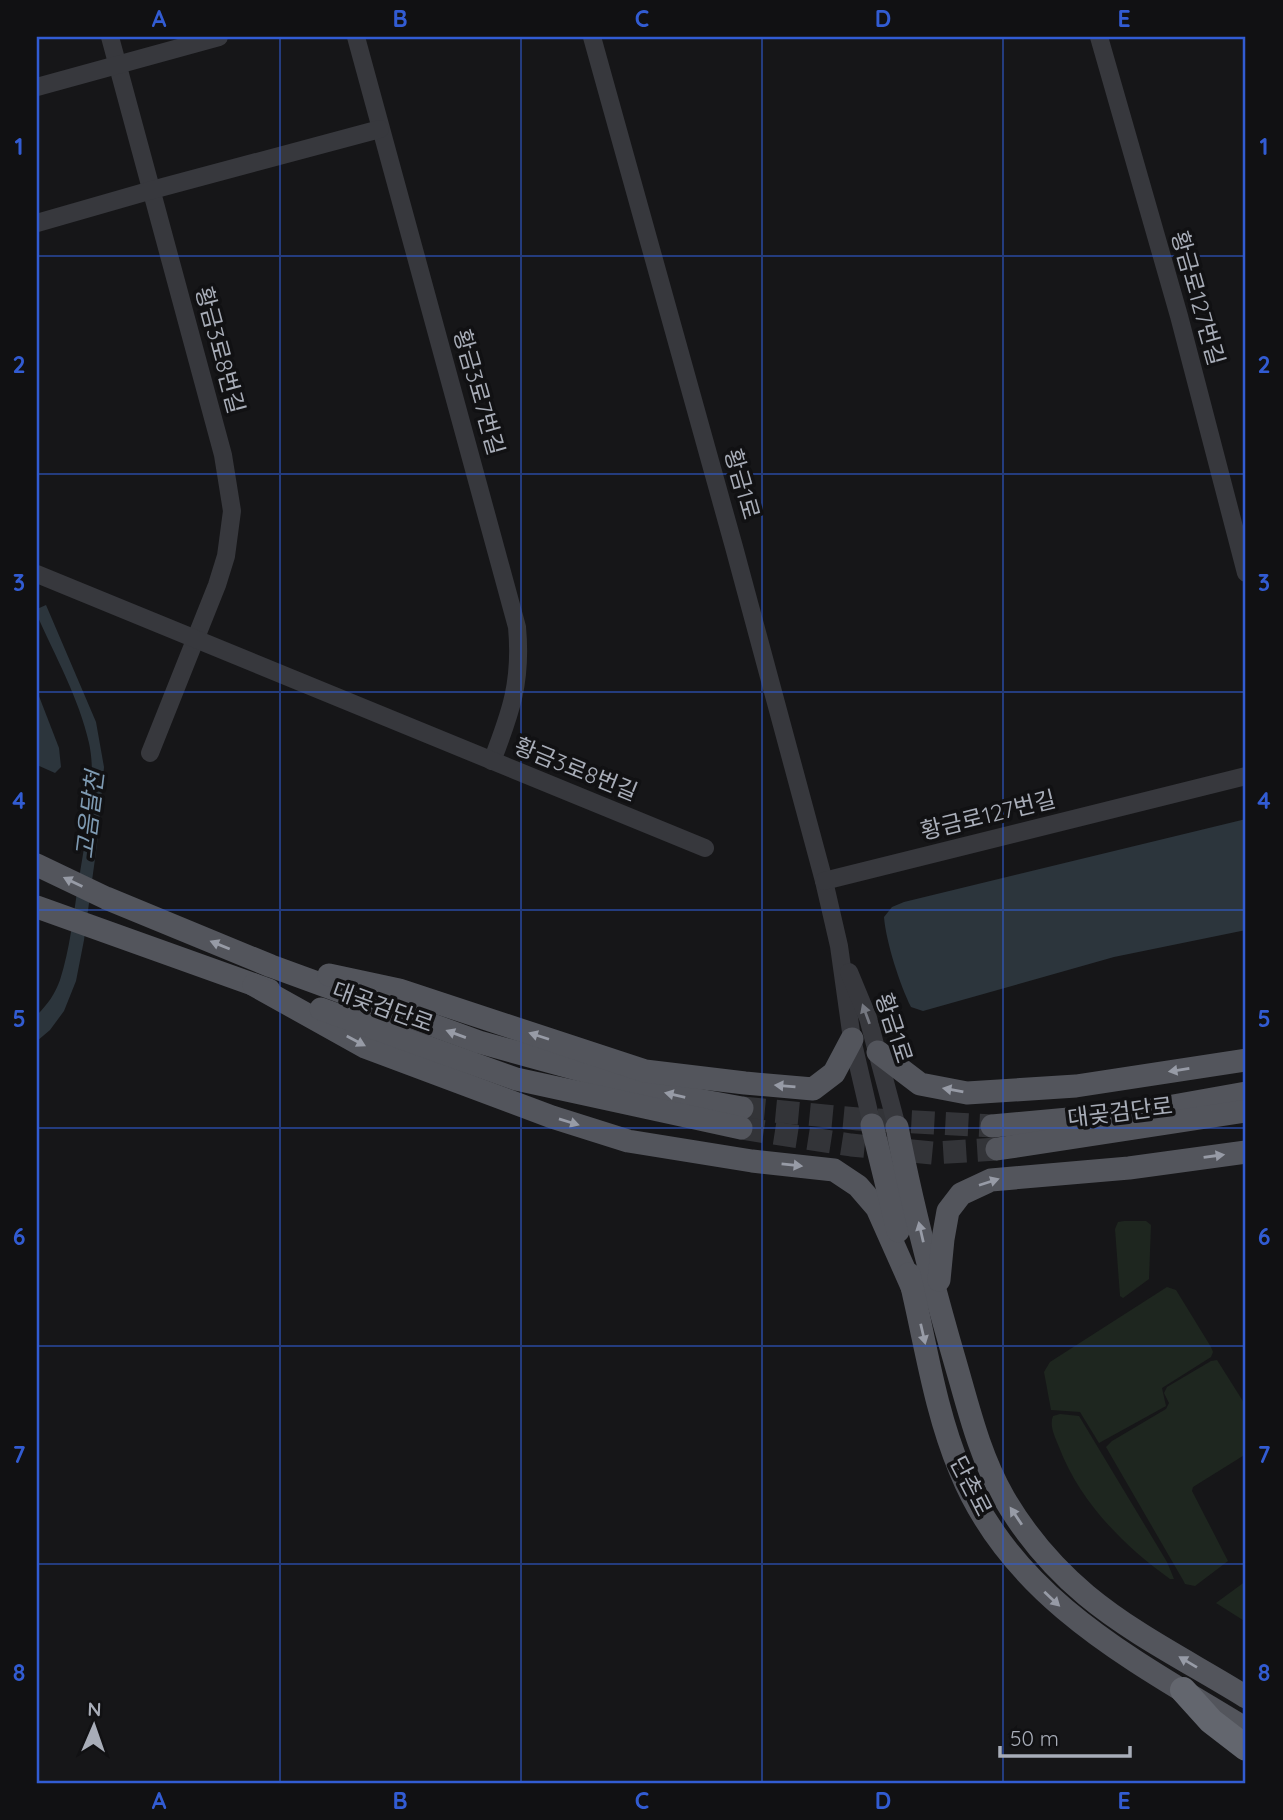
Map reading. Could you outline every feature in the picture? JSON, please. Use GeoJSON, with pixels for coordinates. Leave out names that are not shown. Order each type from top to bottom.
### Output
{"type":"FeatureCollection","features":[{"type":"Feature","properties":{"kind":"highway"},"geometry":{"type":"LineString","coordinates":[[1183,1690],[1211,1721],[1246,1748]]}},
{"type":"Feature","properties":{"kind":"main road","name":"대곶검단로"},"geometry":{"type":"LineString","coordinates":[[38,907],[516,1079],[741,1118],[671,1095],[479,1042],[250,957],[106,898],[39,866]]}},
{"type":"Feature","properties":{"kind":"main road"},"geometry":{"type":"LineString","coordinates":[[250,957],[399,990],[645,1071],[813,1089],[834,1073],[852,1039]]}},
{"type":"Feature","properties":{"kind":"main road"},"geometry":{"type":"LineString","coordinates":[[254,985],[365,1047],[564,1121],[628,1141],[752,1161],[834,1170],[858,1186],[877,1208],[913,1289]]}},
{"type":"Feature","properties":{"kind":"main road"},"geometry":{"type":"LineString","coordinates":[[878,1052],[920,1084],[967,1093],[1076,1086],[1246,1060]]}},
{"type":"Feature","properties":{"kind":"main road","name":"대곶검단로"},"geometry":{"type":"LineString","coordinates":[[992,1126],[1133,1113],[1246,1093]]}},
{"type":"Feature","properties":{"kind":"main road","name":"대곶검단로"},"geometry":{"type":"LineString","coordinates":[[997,1149],[1246,1111]]}},
{"type":"Feature","properties":{"kind":"main road","name":"단촌로"},"geometry":{"type":"LineString","coordinates":[[872,1125],[951,1447],[973,1497],[997,1535],[1029,1576],[1075,1619],[1117,1650],[1246,1730]]}},
{"type":"Feature","properties":{"kind":"main road","name":"단촌로"},"geometry":{"type":"LineString","coordinates":[[897,1127],[938,1300],[978,1439],[1003,1496],[1036,1544],[1070,1580],[1104,1609],[1246,1697]]}},
{"type":"Feature","properties":{"kind":"main road"},"geometry":{"type":"LineString","coordinates":[[938,1300],[948,1211],[961,1194],[991,1180],[1129,1168],[1246,1152]]}},
{"type":"Feature","properties":{"kind":"street","name":"황금3로8번길"},"geometry":{"type":"LineString","coordinates":[[110,37],[223,455],[232,511],[226,556],[196,640],[150,753]]}},
{"type":"Feature","properties":{"kind":"street"},"geometry":{"type":"LineString","coordinates":[[37,87],[219,37]]}},
{"type":"Feature","properties":{"kind":"street","name":"황금3로7번길"},"geometry":{"type":"LineString","coordinates":[[356,37],[517,627],[519,675],[515,697],[492,761]]}},
{"type":"Feature","properties":{"kind":"street","name":"황금1로"},"geometry":{"type":"LineString","coordinates":[[592,37],[727,520],[824,881],[839,946],[852,1039],[872,1125]]}},
{"type":"Feature","properties":{"kind":"street","name":"황금로127번길"},"geometry":{"type":"LineString","coordinates":[[1099,37],[1179,316],[1246,573]]}},
{"type":"Feature","properties":{"kind":"street"},"geometry":{"type":"LineString","coordinates":[[37,223],[380,129]]}},
{"type":"Feature","properties":{"kind":"street","name":"황금3로8번길"},"geometry":{"type":"LineString","coordinates":[[37,574],[705,848]]}},
{"type":"Feature","properties":{"kind":"street","name":"황금로127번길"},"geometry":{"type":"LineString","coordinates":[[824,881],[1246,776]]}},
{"type":"Feature","properties":{"kind":"street","name":"황금1로"},"geometry":{"type":"LineString","coordinates":[[839,946],[868,1018],[897,1127]]}},
{"type":"Feature","properties":{"kind":"shaded area"},"geometry":{"type":"Polygon","coordinates":[[[1146,1221],[1151,1225],[1149,1279],[1123,1298],[1120,1296],[1115,1229],[1118,1222],[1146,1221]]]}},
{"type":"Feature","properties":{"kind":"shaded area"},"geometry":{"type":"Polygon","coordinates":[[[1167,1287],[1176,1290],[1211,1347],[1211,1357],[1162,1388],[1166,1406],[1099,1443],[1080,1412],[1051,1410],[1044,1372],[1050,1362],[1167,1287]]]}},
{"type":"Feature","properties":{"kind":"shaded area"},"geometry":{"type":"Polygon","coordinates":[[[1217,1360],[1246,1406],[1246,1454],[1193,1487],[1192,1491],[1228,1561],[1195,1586],[1185,1584],[1106,1447],[1166,1409],[1169,1403],[1164,1393],[1167,1387],[1217,1360]]]}},
{"type":"Feature","properties":{"kind":"shaded area"},"geometry":{"type":"Polygon","coordinates":[[[1053,1416],[1079,1416],[1167,1562],[1174,1579],[1170,1579],[1136,1552],[1091,1504],[1068,1467],[1054,1435],[1053,1416]]]}},
{"type":"Feature","properties":{"kind":"shaded area"},"geometry":{"type":"Polygon","coordinates":[[[1246,1581],[1246,1622],[1216,1603],[1246,1581]]]}},
{"type":"Feature","properties":{"kind":"water","name":"고음달천"},"geometry":{"type":"Polygon","coordinates":[[[46,605],[96,722],[104,767],[97,844],[76,981],[64,1011],[50,1030],[37,1041],[37,1015],[56,990],[71,933],[92,776],[85,726],[37,615],[37,609],[46,605]]]}},
{"type":"Feature","properties":{"kind":"water"},"geometry":{"type":"Polygon","coordinates":[[[37,691],[59,748],[61,767],[55,773],[37,765],[37,691]]]}},
{"type":"Feature","properties":{"kind":"water"},"geometry":{"type":"Polygon","coordinates":[[[1246,819],[1246,930],[1114,957],[923,1011],[911,1007],[894,963],[885,927],[884,917],[892,907],[1246,819]]]}},
{"type":"Feature","properties":{"kind":"tunnel"},"geometry":{"type":"LineString","coordinates":[[742,1108],[858,1119],[992,1126]]}},
{"type":"Feature","properties":{"kind":"tunnel"},"geometry":{"type":"LineString","coordinates":[[741,1128],[851,1145],[933,1153],[997,1149]]}}]}
